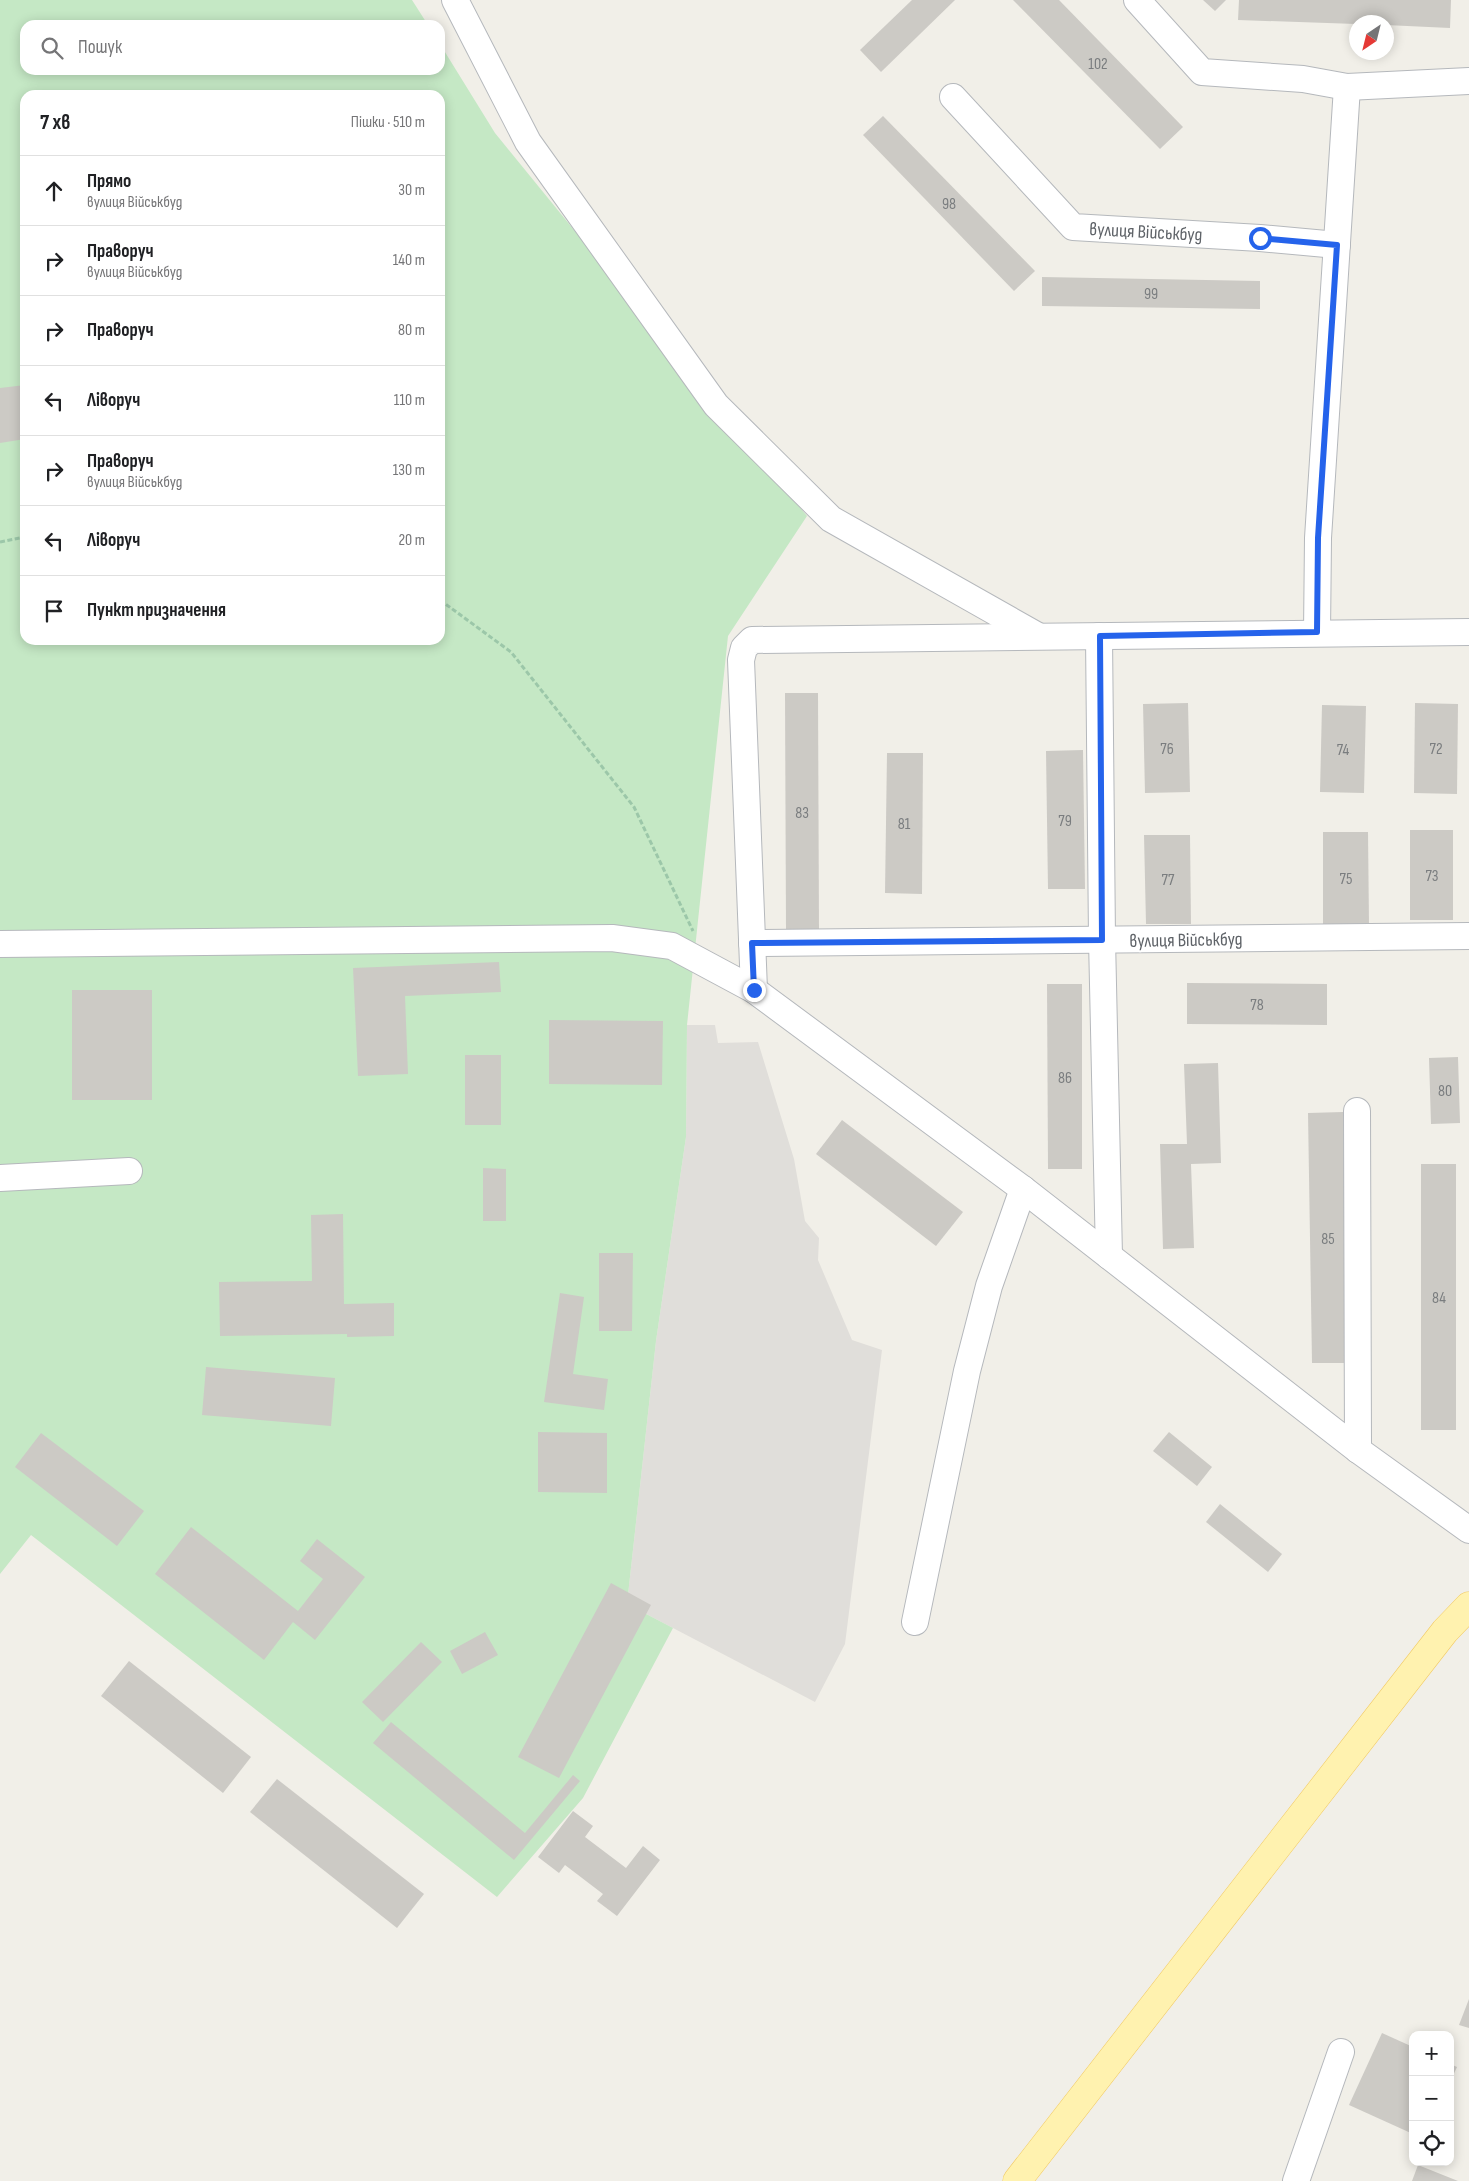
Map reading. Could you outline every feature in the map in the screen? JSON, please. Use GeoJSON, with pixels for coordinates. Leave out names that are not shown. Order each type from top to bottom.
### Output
{"type":"FeatureCollection","features":[{"type":"Feature","properties":{"kind":"main road"},"geometry":{"type":"LineString","coordinates":[[1026,2179],[1438,1638],[1469,1606]]}},
{"type":"Feature","properties":{"kind":"street"},"geometry":{"type":"LineString","coordinates":[[455,0],[528,142],[716,405],[831,519],[1039,636]]}},
{"type":"Feature","properties":{"kind":"street"},"geometry":{"type":"LineString","coordinates":[[1137,0],[1202,72],[1302,79],[1347,87],[1469,81]]}},
{"type":"Feature","properties":{"kind":"street"},"geometry":{"type":"LineString","coordinates":[[1317,632],[1318,538],[1347,87]]}},
{"type":"Feature","properties":{"kind":"street","name":"вулиця Військбуд"},"geometry":{"type":"LineString","coordinates":[[954,97],[1072,227],[1260,238],[1337,245]]}},
{"type":"Feature","properties":{"kind":"street"},"geometry":{"type":"LineString","coordinates":[[754,990],[741,660],[744,648],[752,640],[1317,632],[1469,632]]}},
{"type":"Feature","properties":{"kind":"street"},"geometry":{"type":"LineString","coordinates":[[1100,636],[1102,940],[1109,1256]]}},
{"type":"Feature","properties":{"kind":"street","name":"вулиця Військбуд"},"geometry":{"type":"LineString","coordinates":[[752,943],[1469,936]]}},
{"type":"Feature","properties":{"kind":"street"},"geometry":{"type":"LineString","coordinates":[[0,944],[612,938],[672,946],[754,990],[1023,1189],[1358,1450],[1469,1530]]}},
{"type":"Feature","properties":{"kind":"street"},"geometry":{"type":"LineString","coordinates":[[1357,1111],[1358,1450]]}},
{"type":"Feature","properties":{"kind":"street"},"geometry":{"type":"LineString","coordinates":[[0,1178],[129,1172]]}},
{"type":"Feature","properties":{"kind":"street"},"geometry":{"type":"LineString","coordinates":[[915,1622],[967,1371],[989,1286],[1023,1189]]}},
{"type":"Feature","properties":{"kind":"street"},"geometry":{"type":"LineString","coordinates":[[1296,2181],[1341,2052]]}},
{"type":"Feature","properties":{"kind":"path"},"geometry":{"type":"LineString","coordinates":[[0,542],[20,538]]}},
{"type":"Feature","properties":{"kind":"path"},"geometry":{"type":"LineString","coordinates":[[445,604],[511,652],[634,806],[709,966]]}},
{"type":"Feature","properties":{"kind":"shaded area"},"geometry":{"type":"Polygon","coordinates":[[[687,1025],[715,1025],[718,1043],[758,1042],[794,1159],[805,1221],[819,1238],[818,1260],[852,1340],[882,1350],[845,1644],[815,1702],[627,1604],[656,1341],[686,1137],[687,1025]]]}},
{"type":"Feature","properties":{"kind":"green space"},"geometry":{"type":"Polygon","coordinates":[[[0,0],[412,0],[425,20],[20,20],[20,75],[445,75],[445,52],[495,133],[807,516],[728,636],[687,1025],[686,1137],[656,1341],[627,1604],[673,1628],[583,1798],[497,1897],[31,1535],[0,1574],[0,0]]]}},
{"type":"Feature","properties":{"kind":"building"},"geometry":{"type":"Polygon","coordinates":[[[912,0],[955,0],[881,72],[860,50],[912,0]]]}},
{"type":"Feature","properties":{"kind":"building"},"geometry":{"type":"Polygon","coordinates":[[[1013,0],[1059,0],[1183,127],[1160,149],[1013,0]]]}},
{"type":"Feature","properties":{"kind":"building"},"geometry":{"type":"Polygon","coordinates":[[[1203,0],[1226,0],[1215,11],[1203,0]]]}},
{"type":"Feature","properties":{"kind":"building"},"geometry":{"type":"Polygon","coordinates":[[[1239,0],[1451,0],[1450,28],[1394,25],[1394,15],[1349,15],[1349,24],[1238,20],[1239,0]]]}},
{"type":"Feature","properties":{"kind":"building"},"geometry":{"type":"Polygon","coordinates":[[[883,116],[1035,271],[1014,291],[863,135],[883,116]]]}},
{"type":"Feature","properties":{"kind":"building"},"geometry":{"type":"Polygon","coordinates":[[[1042,277],[1260,281],[1260,309],[1042,306],[1042,277]]]}},
{"type":"Feature","properties":{"kind":"building"},"geometry":{"type":"Polygon","coordinates":[[[20,386],[20,440],[0,443],[0,388],[20,386]]]}},
{"type":"Feature","properties":{"kind":"building"},"geometry":{"type":"Polygon","coordinates":[[[785,693],[818,693],[819,930],[786,930],[785,693]]]}},
{"type":"Feature","properties":{"kind":"building"},"geometry":{"type":"Polygon","coordinates":[[[1188,703],[1190,792],[1145,793],[1143,704],[1188,703]]]}},
{"type":"Feature","properties":{"kind":"building"},"geometry":{"type":"Polygon","coordinates":[[[1415,703],[1458,704],[1457,794],[1414,793],[1415,703]]]}},
{"type":"Feature","properties":{"kind":"building"},"geometry":{"type":"Polygon","coordinates":[[[1322,705],[1366,706],[1364,793],[1320,792],[1322,705]]]}},
{"type":"Feature","properties":{"kind":"building"},"geometry":{"type":"Polygon","coordinates":[[[1083,750],[1085,889],[1048,889],[1046,751],[1083,750]]]}},
{"type":"Feature","properties":{"kind":"building"},"geometry":{"type":"Polygon","coordinates":[[[887,753],[923,753],[922,894],[885,893],[887,753]]]}},
{"type":"Feature","properties":{"kind":"building"},"geometry":{"type":"Polygon","coordinates":[[[1410,830],[1453,830],[1453,920],[1410,920],[1410,830]]]}},
{"type":"Feature","properties":{"kind":"building"},"geometry":{"type":"Polygon","coordinates":[[[1323,832],[1368,832],[1369,925],[1323,925],[1323,832]]]}},
{"type":"Feature","properties":{"kind":"building"},"geometry":{"type":"Polygon","coordinates":[[[1144,835],[1190,835],[1191,924],[1146,924],[1144,835]]]}},
{"type":"Feature","properties":{"kind":"building"},"geometry":{"type":"Polygon","coordinates":[[[499,962],[501,992],[405,996],[408,1074],[358,1076],[353,968],[499,962]]]}},
{"type":"Feature","properties":{"kind":"building"},"geometry":{"type":"Polygon","coordinates":[[[1187,983],[1327,984],[1327,1025],[1187,1024],[1187,983]]]}},
{"type":"Feature","properties":{"kind":"building"},"geometry":{"type":"Polygon","coordinates":[[[1047,984],[1082,984],[1082,1169],[1048,1169],[1047,984]]]}},
{"type":"Feature","properties":{"kind":"building"},"geometry":{"type":"Polygon","coordinates":[[[72,990],[152,990],[152,1100],[72,1100],[72,990]]]}},
{"type":"Feature","properties":{"kind":"building"},"geometry":{"type":"Polygon","coordinates":[[[549,1020],[663,1021],[662,1085],[549,1084],[549,1020]]]}},
{"type":"Feature","properties":{"kind":"building"},"geometry":{"type":"Polygon","coordinates":[[[465,1055],[501,1055],[501,1125],[465,1125],[465,1055]]]}},
{"type":"Feature","properties":{"kind":"building"},"geometry":{"type":"Polygon","coordinates":[[[1458,1057],[1460,1123],[1431,1124],[1429,1058],[1458,1057]]]}},
{"type":"Feature","properties":{"kind":"building"},"geometry":{"type":"Polygon","coordinates":[[[1218,1063],[1221,1163],[1191,1164],[1194,1248],[1163,1249],[1160,1144],[1187,1144],[1184,1064],[1218,1063]]]}},
{"type":"Feature","properties":{"kind":"building"},"geometry":{"type":"Polygon","coordinates":[[[1343,1112],[1347,1363],[1312,1363],[1308,1113],[1343,1112]]]}},
{"type":"Feature","properties":{"kind":"building"},"geometry":{"type":"Polygon","coordinates":[[[842,1120],[963,1212],[936,1246],[816,1154],[842,1120]]]}},
{"type":"Feature","properties":{"kind":"building"},"geometry":{"type":"Polygon","coordinates":[[[1421,1164],[1456,1164],[1456,1430],[1421,1430],[1421,1164]]]}},
{"type":"Feature","properties":{"kind":"building"},"geometry":{"type":"Polygon","coordinates":[[[483,1168],[506,1169],[506,1221],[483,1221],[483,1168]]]}},
{"type":"Feature","properties":{"kind":"building"},"geometry":{"type":"Polygon","coordinates":[[[343,1214],[344,1304],[394,1303],[394,1336],[347,1337],[347,1334],[220,1336],[219,1282],[312,1281],[311,1215],[343,1214]]]}},
{"type":"Feature","properties":{"kind":"building"},"geometry":{"type":"Polygon","coordinates":[[[599,1253],[633,1253],[632,1331],[599,1331],[599,1253]]]}},
{"type":"Feature","properties":{"kind":"building"},"geometry":{"type":"Polygon","coordinates":[[[560,1293],[584,1297],[573,1374],[608,1379],[604,1410],[544,1402],[560,1293]]]}},
{"type":"Feature","properties":{"kind":"building"},"geometry":{"type":"Polygon","coordinates":[[[206,1367],[335,1378],[331,1426],[202,1415],[206,1367]]]}},
{"type":"Feature","properties":{"kind":"building"},"geometry":{"type":"Polygon","coordinates":[[[538,1432],[607,1433],[607,1493],[538,1492],[538,1432]]]}},
{"type":"Feature","properties":{"kind":"building"},"geometry":{"type":"Polygon","coordinates":[[[1169,1432],[1212,1467],[1197,1486],[1153,1451],[1169,1432]]]}},
{"type":"Feature","properties":{"kind":"building"},"geometry":{"type":"Polygon","coordinates":[[[41,1433],[144,1511],[117,1546],[15,1467],[41,1433]]]}},
{"type":"Feature","properties":{"kind":"building"},"geometry":{"type":"Polygon","coordinates":[[[1220,1504],[1282,1554],[1268,1572],[1206,1522],[1220,1504]]]}},
{"type":"Feature","properties":{"kind":"building"},"geometry":{"type":"Polygon","coordinates":[[[191,1527],[298,1611],[323,1579],[300,1561],[317,1539],[365,1577],[315,1640],[293,1622],[264,1660],[155,1574],[191,1527]]]}},
{"type":"Feature","properties":{"kind":"building"},"geometry":{"type":"Polygon","coordinates":[[[611,1583],[651,1605],[559,1778],[518,1757],[611,1583]]]}},
{"type":"Feature","properties":{"kind":"building"},"geometry":{"type":"Polygon","coordinates":[[[485,1632],[498,1655],[462,1674],[450,1651],[485,1632]]]}},
{"type":"Feature","properties":{"kind":"building"},"geometry":{"type":"Polygon","coordinates":[[[421,1642],[442,1662],[383,1722],[362,1702],[421,1642]]]}},
{"type":"Feature","properties":{"kind":"building"},"geometry":{"type":"Polygon","coordinates":[[[129,1661],[251,1757],[223,1793],[101,1696],[129,1661]]]}},
{"type":"Feature","properties":{"kind":"building"},"geometry":{"type":"Polygon","coordinates":[[[391,1722],[525,1833],[573,1775],[580,1781],[514,1860],[373,1743],[391,1722]]]}},
{"type":"Feature","properties":{"kind":"building"},"geometry":{"type":"Polygon","coordinates":[[[277,1779],[424,1894],[397,1928],[250,1812],[277,1779]]]}},
{"type":"Feature","properties":{"kind":"building"},"geometry":{"type":"Polygon","coordinates":[[[573,1811],[593,1826],[585,1837],[626,1868],[643,1846],[660,1860],[617,1916],[597,1901],[603,1894],[565,1865],[559,1873],[538,1857],[573,1811]]]}},
{"type":"Feature","properties":{"kind":"building"},"geometry":{"type":"Polygon","coordinates":[[[1469,1999],[1469,2028],[1459,2025],[1469,1999]]]}},
{"type":"Feature","properties":{"kind":"building"},"geometry":{"type":"Polygon","coordinates":[[[1382,2033],[1409,2045],[1409,2132],[1349,2105],[1382,2033]]]}},
{"type":"Feature","properties":{"kind":"building"},"geometry":{"type":"Polygon","coordinates":[[[1418,2166],[1420,2166],[1458,2181],[1412,2181],[1418,2166]]]}},
{"type":"Feature","properties":{"kind":"route"},"geometry":{"type":"LineString","coordinates":[[754,990],[752,943],[1102,940],[1100,636],[1317,632],[1318,538],[1337,245],[1260,238]]}}]}
